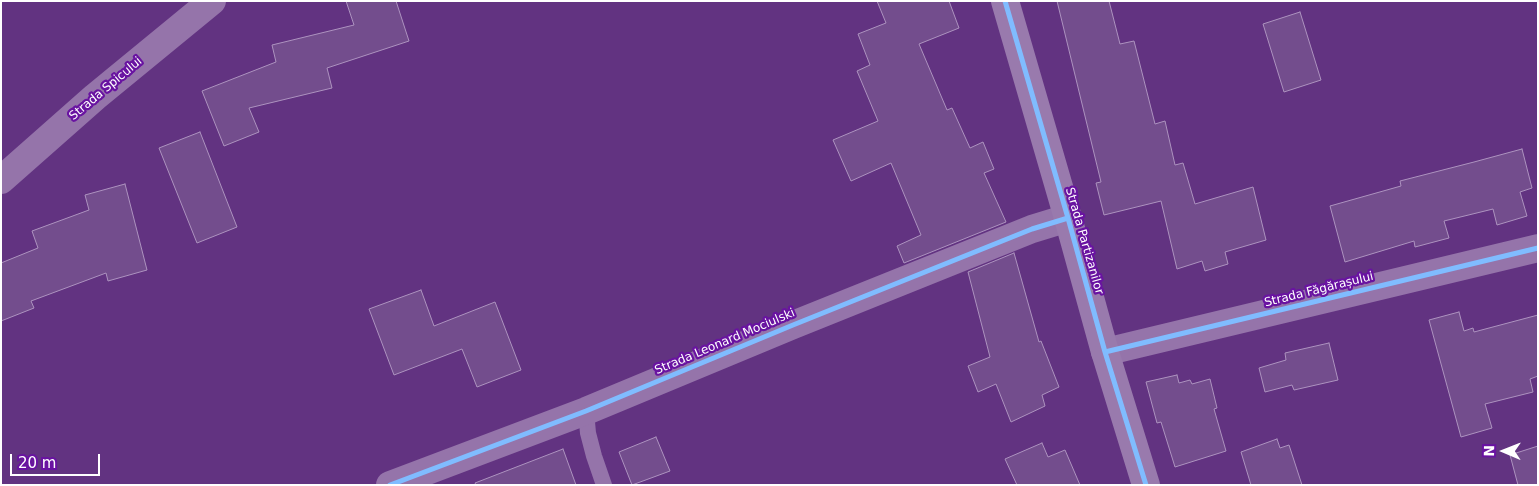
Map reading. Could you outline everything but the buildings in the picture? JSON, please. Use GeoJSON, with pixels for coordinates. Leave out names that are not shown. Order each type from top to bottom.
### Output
{"type":"FeatureCollection","features":[{"type":"Feature","properties":{"kind":"street","name":"Strada Spicului"},"geometry":{"type":"LineString","coordinates":[[1,180],[95,97],[212,1]]}},
{"type":"Feature","properties":{"kind":"street","name":"Strada Partizanilor"},"geometry":{"type":"LineString","coordinates":[[1005,1],[1105,352],[1146,485]]}},
{"type":"Feature","properties":{"kind":"street","name":"Strada Leonard Mociulski"},"geometry":{"type":"LineString","coordinates":[[390,485],[586,411],[1032,229],[1068,218]]}},
{"type":"Feature","properties":{"kind":"street","name":"Strada Făgărașului"},"geometry":{"type":"LineString","coordinates":[[1105,352],[1538,248]]}},
{"type":"Feature","properties":{"kind":"lane"},"geometry":{"type":"LineString","coordinates":[[586,411],[590,441],[604,485]]}},
{"type":"Feature","properties":{"kind":"cycle path"},"geometry":{"type":"LineString","coordinates":[[1005,1],[1105,352],[1146,485]]}},
{"type":"Feature","properties":{"kind":"cycle path"},"geometry":{"type":"LineString","coordinates":[[390,485],[586,411],[1032,229],[1068,218]]}},
{"type":"Feature","properties":{"kind":"cycle path"},"geometry":{"type":"LineString","coordinates":[[1105,352],[1538,248]]}}]}
